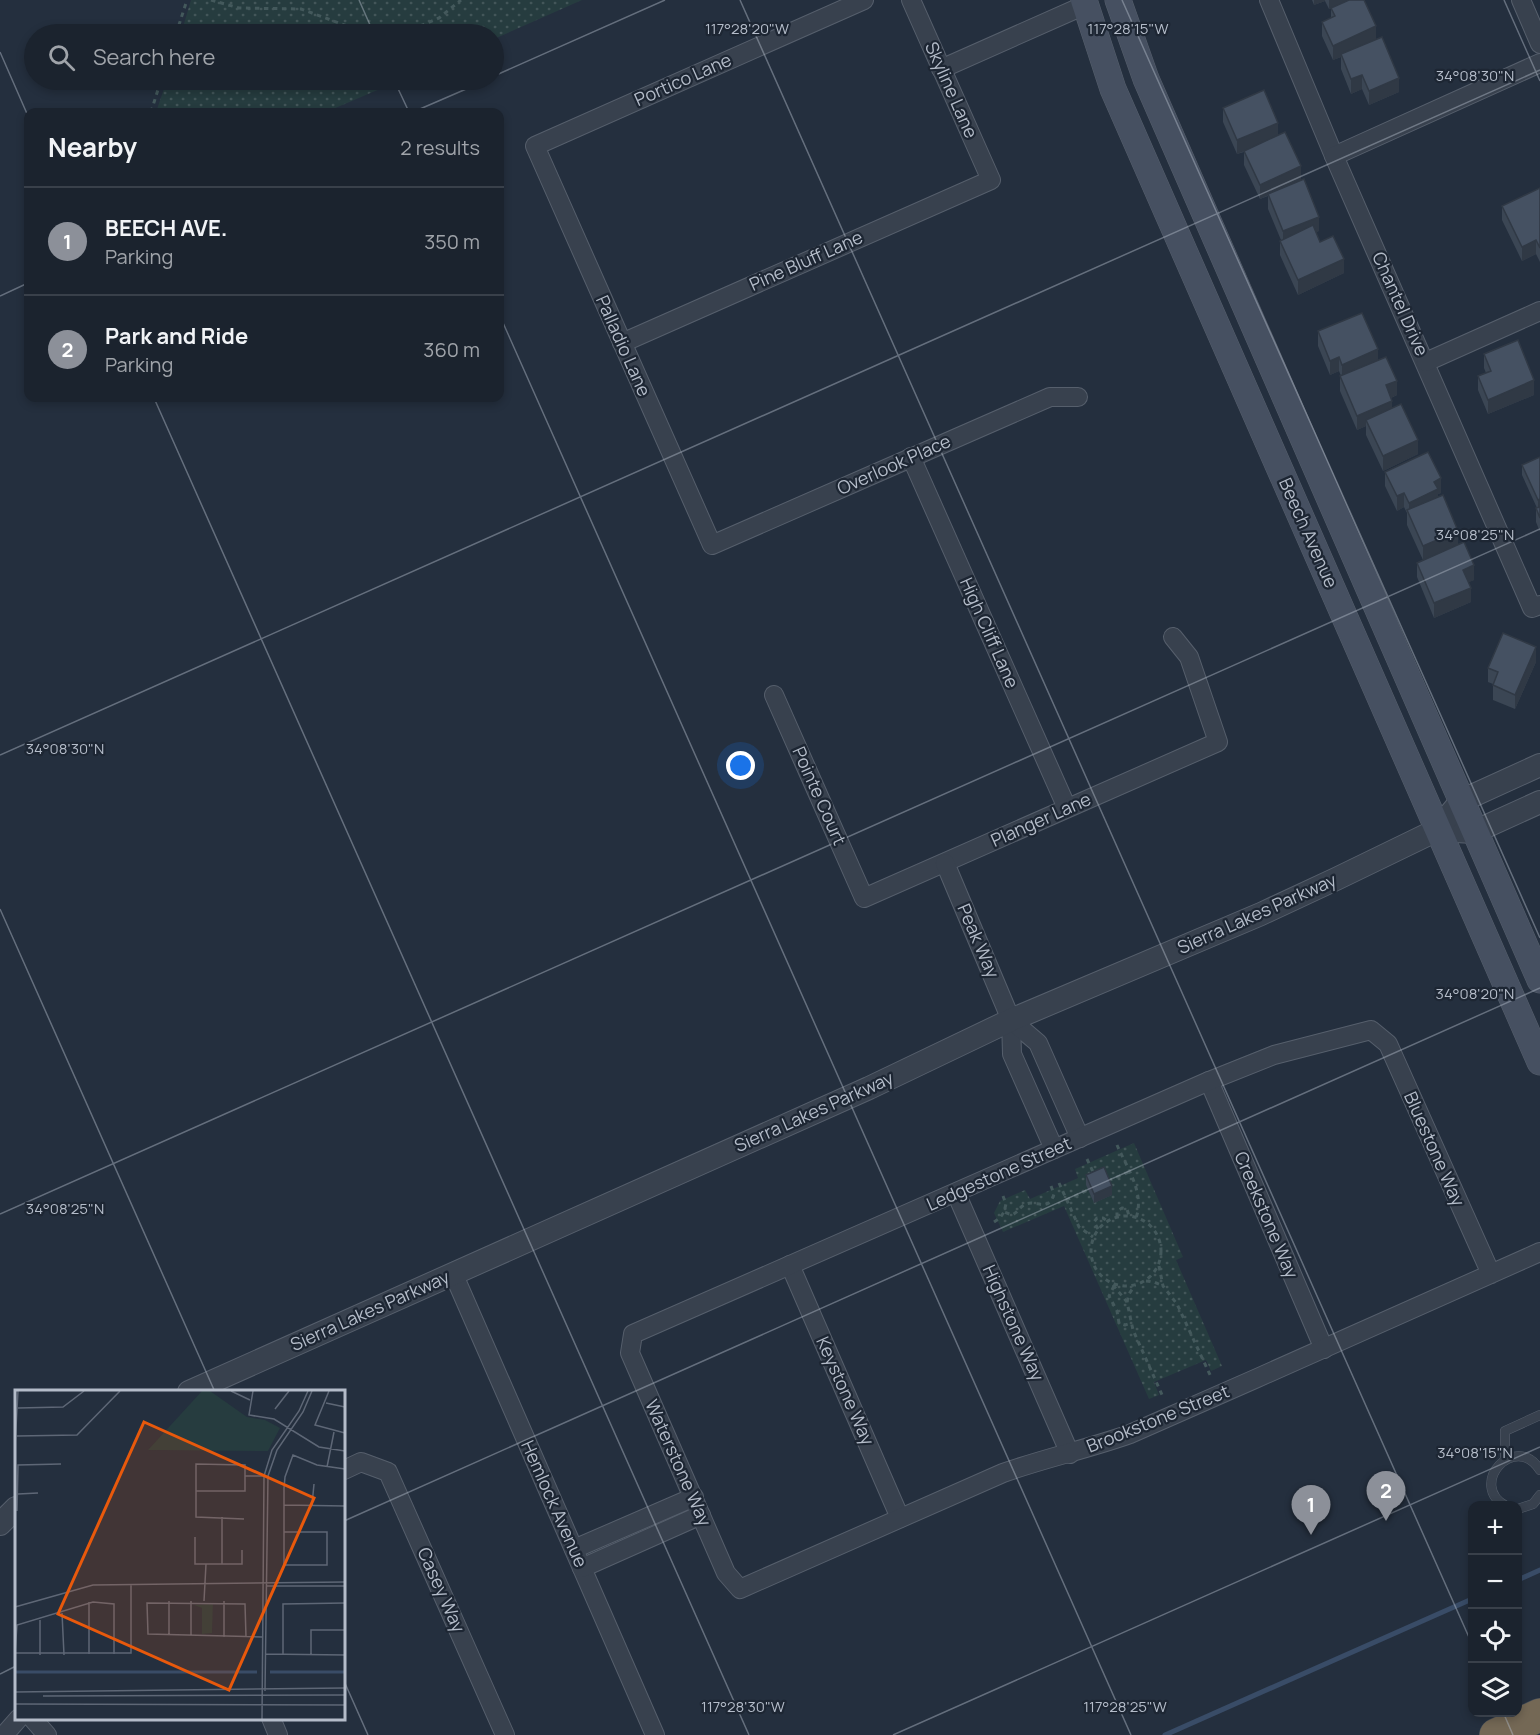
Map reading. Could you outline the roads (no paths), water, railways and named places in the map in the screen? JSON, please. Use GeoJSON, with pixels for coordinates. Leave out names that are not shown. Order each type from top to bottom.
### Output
{"type":"FeatureCollection","features":[{"type":"Feature","properties":{"kind":"highway"},"geometry":{"type":"LineString","coordinates":[[1496,1735],[1540,1715]]}},
{"type":"Feature","properties":{"kind":"main road","name":"Beech Avenue"},"geometry":{"type":"LineString","coordinates":[[1118,0],[1146,79],[1540,980]]}},
{"type":"Feature","properties":{"kind":"main road","name":"Beech Avenue"},"geometry":{"type":"LineString","coordinates":[[1085,3],[1113,89],[1540,1062]]}},
{"type":"Feature","properties":{"kind":"street","name":"Portico Lane"},"geometry":{"type":"LineString","coordinates":[[536,146],[864,0]]}},
{"type":"Feature","properties":{"kind":"street","name":"Skyline Lane"},"geometry":{"type":"LineString","coordinates":[[911,0],[991,180]]}},
{"type":"Feature","properties":{"kind":"street","name":"Chantel Drive"},"geometry":{"type":"LineString","coordinates":[[1269,0],[1334,156],[1536,607]]}},
{"type":"Feature","properties":{"kind":"street"},"geometry":{"type":"LineString","coordinates":[[1521,0],[1540,44]]}},
{"type":"Feature","properties":{"kind":"street"},"geometry":{"type":"LineString","coordinates":[[941,69],[1085,3]]}},
{"type":"Feature","properties":{"kind":"street"},"geometry":{"type":"LineString","coordinates":[[1334,156],[1540,63]]}},
{"type":"Feature","properties":{"kind":"street","name":"Palladio Lane"},"geometry":{"type":"LineString","coordinates":[[536,146],[712,545]]}},
{"type":"Feature","properties":{"kind":"street","name":"Pine Bluff Lane"},"geometry":{"type":"LineString","coordinates":[[622,343],[991,180]]}},
{"type":"Feature","properties":{"kind":"street"},"geometry":{"type":"LineString","coordinates":[[1426,362],[1540,311]]}},
{"type":"Feature","properties":{"kind":"street","name":"Overlook Place"},"geometry":{"type":"LineString","coordinates":[[712,545],[1050,397],[1078,397]]}},
{"type":"Feature","properties":{"kind":"street","name":"High Cliff Lane"},"geometry":{"type":"LineString","coordinates":[[911,457],[1067,808]]}},
{"type":"Feature","properties":{"kind":"street","name":"Planger Lane"},"geometry":{"type":"LineString","coordinates":[[864,898],[1218,742],[1189,657],[1173,637]]}},
{"type":"Feature","properties":{"kind":"street","name":"Pointe Court"},"geometry":{"type":"LineString","coordinates":[[774,695],[864,898]]}},
{"type":"Feature","properties":{"kind":"street","name":"Sierra Lakes Parkway"},"geometry":{"type":"LineString","coordinates":[[193,1390],[868,1088],[1011,1020],[1261,914],[1437,830],[1461,801],[1540,765]]}},
{"type":"Feature","properties":{"kind":"street","name":"Sierra Lakes Parkway"},"geometry":{"type":"LineString","coordinates":[[1437,830],[1474,832],[1540,802]]}},
{"type":"Feature","properties":{"kind":"street","name":"Peak Way"},"geometry":{"type":"LineString","coordinates":[[945,863],[1011,1020],[1012,1054],[1054,1149]]}},
{"type":"Feature","properties":{"kind":"street","name":"Peak Way"},"geometry":{"type":"LineString","coordinates":[[1011,1020],[1038,1042],[1080,1138]]}},
{"type":"Feature","properties":{"kind":"street","name":"Ledgestone Street"},"geometry":{"type":"LineString","coordinates":[[633,1334],[1274,1055],[1371,1030]]}},
{"type":"Feature","properties":{"kind":"street","name":"Bluestone Way"},"geometry":{"type":"LineString","coordinates":[[1371,1030],[1388,1044],[1491,1274]]}},
{"type":"Feature","properties":{"kind":"street","name":"Creekstone Way"},"geometry":{"type":"LineString","coordinates":[[1209,1082],[1324,1349]]}},
{"type":"Feature","properties":{"kind":"street","name":"Highstone Way"},"geometry":{"type":"LineString","coordinates":[[956,1193],[1070,1454]]}},
{"type":"Feature","properties":{"kind":"street","name":"Brookstone Street"},"geometry":{"type":"LineString","coordinates":[[740,1588],[1004,1473],[1130,1434],[1540,1252]]}},
{"type":"Feature","properties":{"kind":"street","name":"Keystone Way"},"geometry":{"type":"LineString","coordinates":[[790,1265],[900,1518]]}},
{"type":"Feature","properties":{"kind":"street","name":"Hemlock Avenue"},"geometry":{"type":"LineString","coordinates":[[453,1273],[655,1735]]}},
{"type":"Feature","properties":{"kind":"street","name":"Waterstone Way"},"geometry":{"type":"LineString","coordinates":[[633,1334],[630,1353],[726,1573],[740,1588]]}},
{"type":"Feature","properties":{"kind":"street","name":"Casey Way"},"geometry":{"type":"LineString","coordinates":[[345,1470],[361,1462],[388,1472],[505,1735]]}},
{"type":"Feature","properties":{"kind":"street"},"geometry":{"type":"LineString","coordinates":[[574,1550],[694,1497]]}},
{"type":"Feature","properties":{"kind":"street"},"geometry":{"type":"LineString","coordinates":[[0,1524],[15,1509]]}},
{"type":"Feature","properties":{"kind":"street"},"geometry":{"type":"LineString","coordinates":[[582,1568],[701,1515]]}},
{"type":"Feature","properties":{"kind":"street"},"geometry":{"type":"LineString","coordinates":[[4,1735],[18,1720]]}},
{"type":"Feature","properties":{"kind":"street"},"geometry":{"type":"LineString","coordinates":[[33,1720],[47,1735]]}},
{"type":"Feature","properties":{"kind":"street"},"geometry":{"type":"LineString","coordinates":[[271,1720],[278,1735]]}},
{"type":"Feature","properties":{"kind":"lane"},"geometry":{"type":"LineString","coordinates":[[1505,1460],[1505,1431],[1540,1415]]}},
{"type":"Feature","properties":{"kind":"lane"},"geometry":{"type":"LineString","coordinates":[[1500,1501],[1495,1496],[1491,1480],[1493,1472],[1505,1460],[1522,1456],[1530,1459],[1540,1470]]}},
{"type":"Feature","properties":{"kind":"lane"},"geometry":{"type":"LineString","coordinates":[[1522,1508],[1533,1504],[1540,1496]]}},
{"type":"Feature","properties":{"kind":"waterway"},"geometry":{"type":"LineString","coordinates":[[1522,1578],[1540,1570]]}},
{"type":"Feature","properties":{"kind":"waterway"},"geometry":{"type":"LineString","coordinates":[[1165,1735],[1468,1601]]}},
{"type":"Feature","properties":{"kind":"place","name":"Park and Ride"},"geometry":{"type":"Point","coordinates":[1386,1521]}},
{"type":"Feature","properties":{"kind":"place","name":"BEECH AVE."},"geometry":{"type":"Point","coordinates":[1311,1535]}}]}
